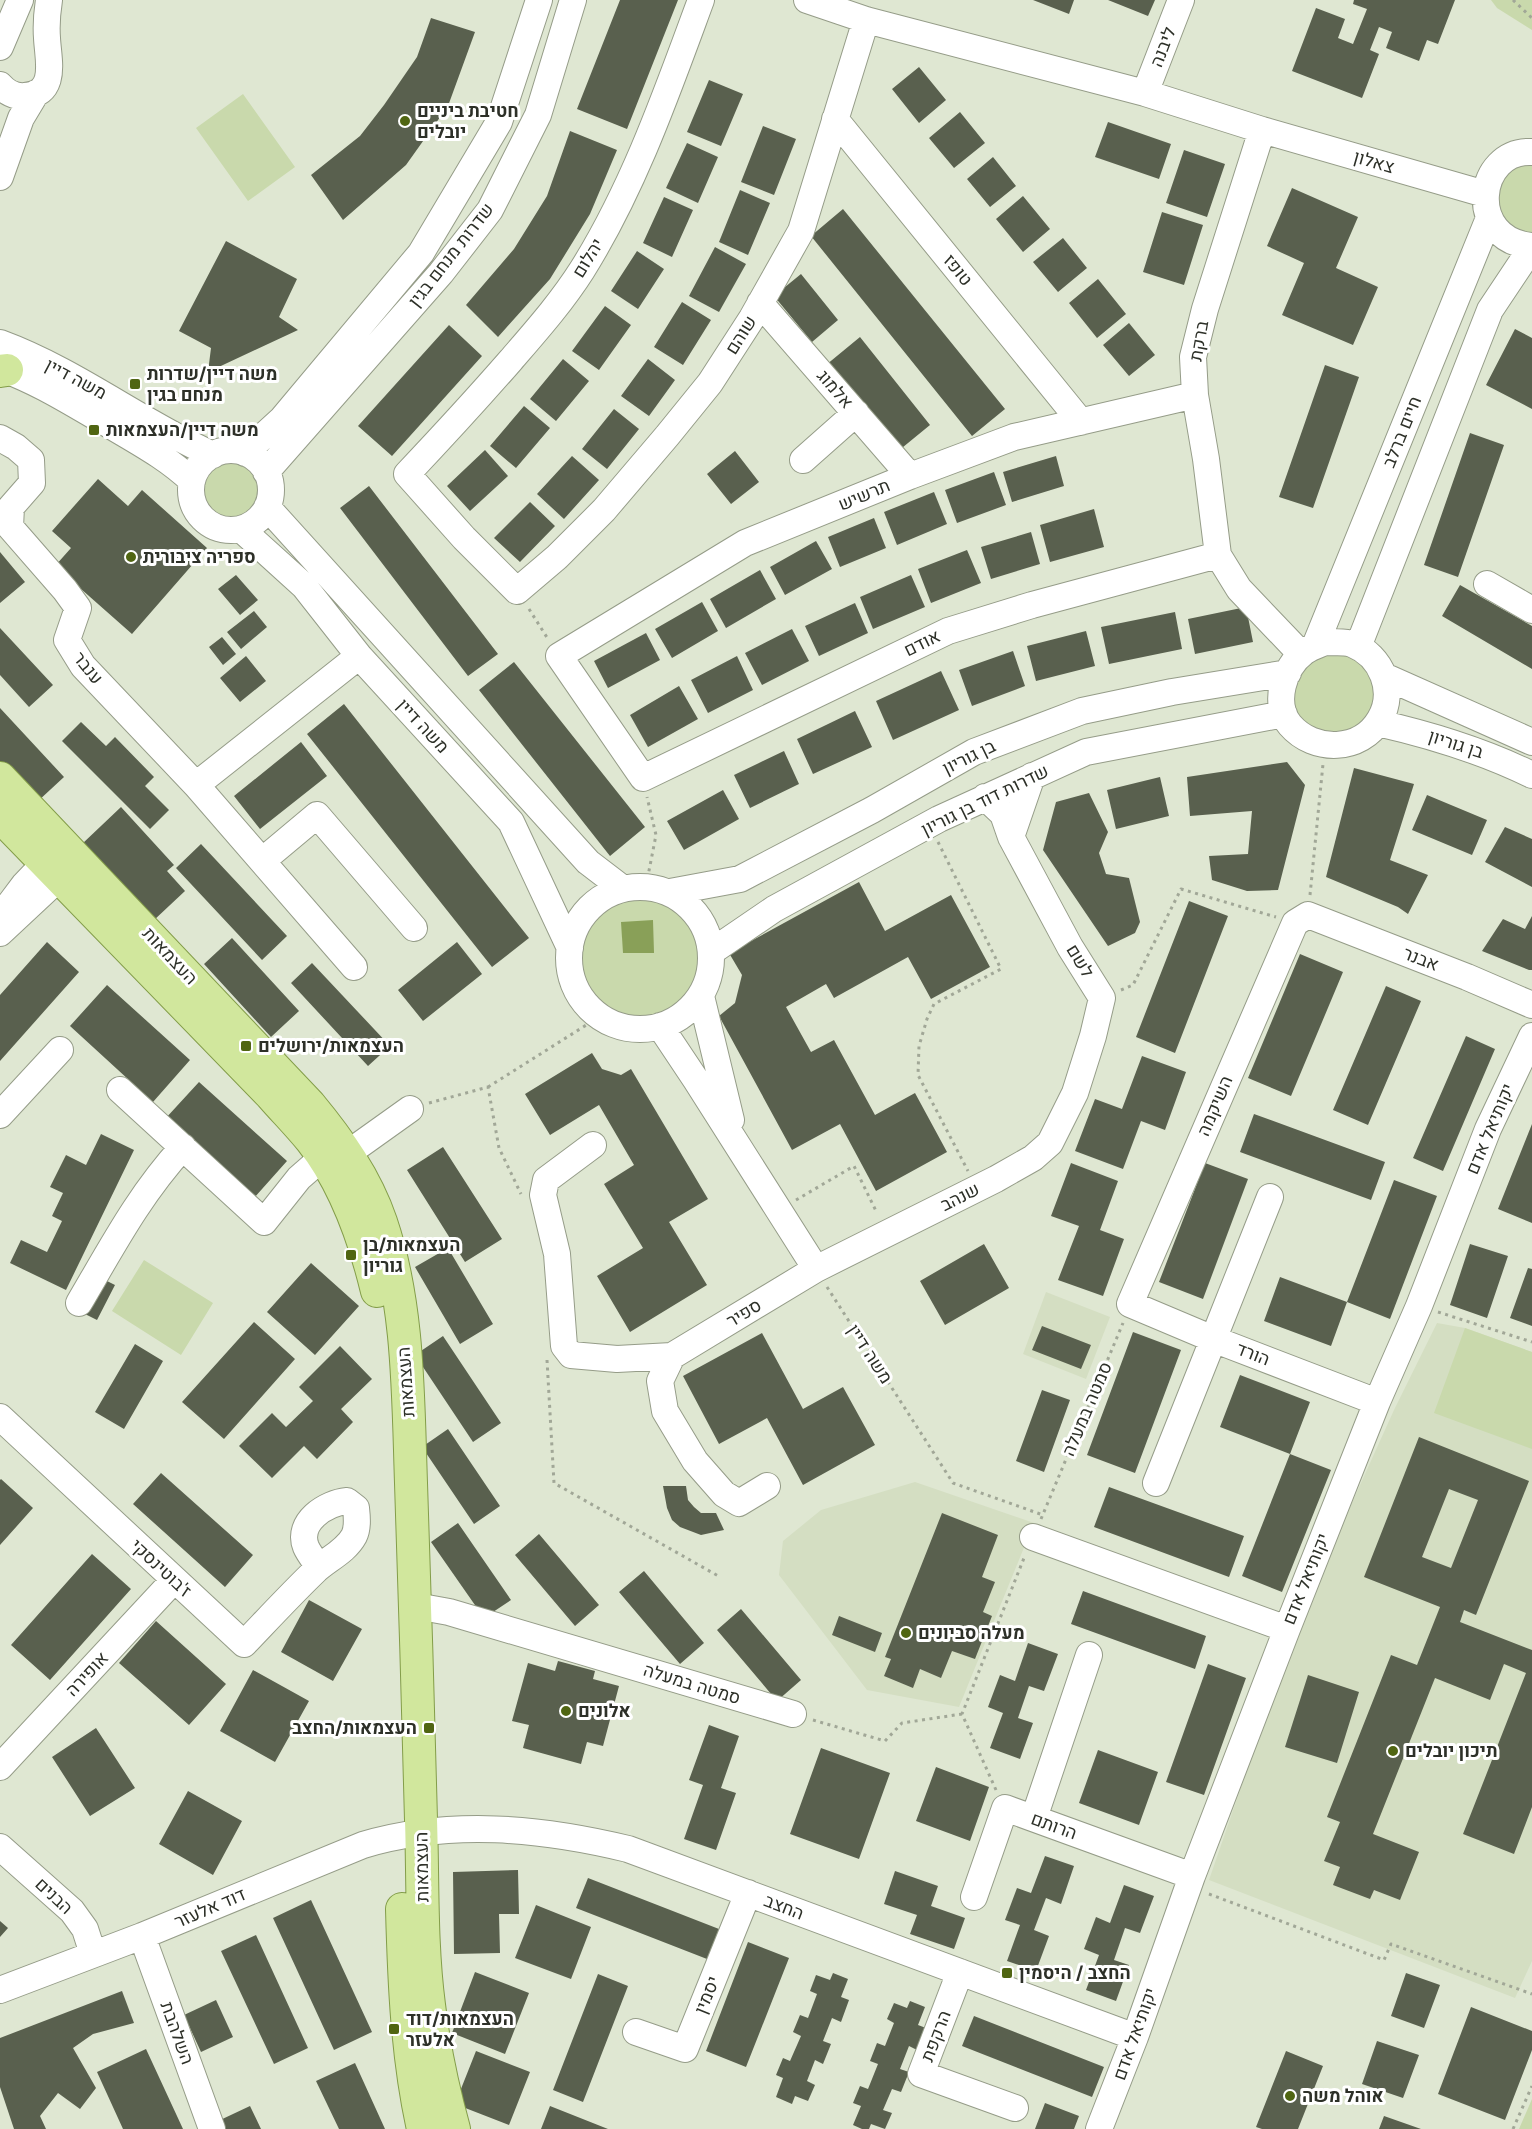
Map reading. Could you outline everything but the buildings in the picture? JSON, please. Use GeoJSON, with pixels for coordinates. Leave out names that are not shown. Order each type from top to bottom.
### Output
{"type":"FeatureCollection","features":[{"type":"Feature","properties":{"kind":"main road","name":"העצמאות"},"geometry":{"type":"LineString","coordinates":[[0,778],[59,864]]}},
{"type":"Feature","properties":{"kind":"main road","name":"העצמאות"},"geometry":{"type":"LineString","coordinates":[[0,816],[59,864],[285,1078],[328,1127],[349,1205],[369,1258],[387,1347],[411,1833],[424,1935],[429,2004],[454,2129]]}},
{"type":"Feature","properties":{"kind":"main road","name":"העצמאות"},"geometry":{"type":"LineString","coordinates":[[335,1155],[361,1177],[381,1221],[392,1262],[401,1313],[408,1398],[416,1606],[406,2012],[413,2075],[423,2129]]}},
{"type":"Feature","properties":{"kind":"street"},"geometry":{"type":"LineString","coordinates":[[0,47],[20,0]]}},
{"type":"Feature","properties":{"kind":"street"},"geometry":{"type":"LineString","coordinates":[[0,177],[21,118],[36,93],[43,87],[50,71],[46,32],[49,0]]}},
{"type":"Feature","properties":{"kind":"street","name":"שדרות מנחם בגין"},"geometry":{"type":"LineString","coordinates":[[245,453],[282,419],[422,253],[499,122],[539,0]]}},
{"type":"Feature","properties":{"kind":"street","name":"שדרות מנחם בגין"},"geometry":{"type":"LineString","coordinates":[[266,472],[441,273],[490,210],[538,115],[573,0]]}},
{"type":"Feature","properties":{"kind":"street","name":"יהלום"},"geometry":{"type":"LineString","coordinates":[[517,591],[464,538],[407,474],[552,313],[581,272],[608,226],[629,180],[701,0]]}},
{"type":"Feature","properties":{"kind":"street","name":"צאלון"},"geometry":{"type":"LineString","coordinates":[[807,0],[866,20],[1145,93],[1487,206]]}},
{"type":"Feature","properties":{"kind":"street","name":"ליבנה"},"geometry":{"type":"LineString","coordinates":[[1145,93],[1181,0]]}},
{"type":"Feature","properties":{"kind":"street","name":"שוהם"},"geometry":{"type":"LineString","coordinates":[[517,591],[604,510],[668,436],[710,382],[760,303],[801,231],[866,20]]}},
{"type":"Feature","properties":{"kind":"street"},"geometry":{"type":"LineString","coordinates":[[0,85],[6,91],[19,96],[36,93]]}},
{"type":"Feature","properties":{"kind":"street","name":"טופז"},"geometry":{"type":"LineString","coordinates":[[835,119],[1081,422]]}},
{"type":"Feature","properties":{"kind":"street","name":"ברקת"},"geometry":{"type":"LineString","coordinates":[[1262,130],[1205,309],[1193,357],[1195,394],[1218,555],[1239,588],[1301,658]]}},
{"type":"Feature","properties":{"kind":"street","name":"חיים ברלב"},"geometry":{"type":"LineString","coordinates":[[1301,658],[1487,206],[1490,178],[1499,165],[1512,156],[1532,152]]}},
{"type":"Feature","properties":{"kind":"street"},"geometry":{"type":"LineString","coordinates":[[1487,206],[1502,235],[1522,245],[1532,246]]}},
{"type":"Feature","properties":{"kind":"street","name":"חיים ברלב"},"geometry":{"type":"LineString","coordinates":[[1358,647],[1490,310],[1532,246]]}},
{"type":"Feature","properties":{"kind":"street","name":"אלמוג"},"geometry":{"type":"LineString","coordinates":[[760,303],[910,476]]}},
{"type":"Feature","properties":{"kind":"street"},"geometry":{"type":"LineString","coordinates":[[0,330],[5,360]]}},
{"type":"Feature","properties":{"kind":"street","name":"משה דיין"},"geometry":{"type":"LineString","coordinates":[[5,360],[103,394],[213,455]]}},
{"type":"Feature","properties":{"kind":"street","name":"משה דיין"},"geometry":{"type":"LineString","coordinates":[[5,360],[67,400],[164,457],[192,481]]}},
{"type":"Feature","properties":{"kind":"street","name":"תרשיש"},"geometry":{"type":"LineString","coordinates":[[559,656],[745,543],[910,476],[1014,437],[1195,394]]}},
{"type":"Feature","properties":{"kind":"street"},"geometry":{"type":"LineString","coordinates":[[803,460],[855,413]]}},
{"type":"Feature","properties":{"kind":"street","name":"ענבר"},"geometry":{"type":"LineString","coordinates":[[0,438],[16,447],[31,460],[32,483],[6,502],[10,527],[78,608],[67,640],[83,666],[196,785],[354,967]]}},
{"type":"Feature","properties":{"kind":"street"},"geometry":{"type":"LineString","coordinates":[[231,450],[245,453],[256,459],[266,472],[271,495],[267,507],[260,518],[241,529],[224,530],[212,526],[201,518],[192,500],[192,481],[197,468],[213,455],[231,450]]}},
{"type":"Feature","properties":{"kind":"street","name":"משה דיין"},"geometry":{"type":"LineString","coordinates":[[267,507],[588,862],[646,889]]}},
{"type":"Feature","properties":{"kind":"street","name":"משה דיין"},"geometry":{"type":"LineString","coordinates":[[241,529],[304,586],[358,656],[511,822],[570,948]]}},
{"type":"Feature","properties":{"kind":"street","name":"אודם"},"geometry":{"type":"LineString","coordinates":[[643,778],[948,631],[1032,605],[1218,555]]}},
{"type":"Feature","properties":{"kind":"street"},"geometry":{"type":"LineString","coordinates":[[1487,584],[1532,610]]}},
{"type":"Feature","properties":{"kind":"street"},"geometry":{"type":"LineString","coordinates":[[1325,642],[1350,643],[1358,647],[1373,658],[1384,676],[1387,688],[1386,704],[1378,723],[1363,737],[1353,742],[1336,746],[1314,741],[1291,726],[1284,714],[1282,685],[1301,658],[1325,642]]}},
{"type":"Feature","properties":{"kind":"street"},"geometry":{"type":"LineString","coordinates":[[196,785],[358,656]]}},
{"type":"Feature","properties":{"kind":"street"},"geometry":{"type":"LineString","coordinates":[[559,656],[643,778]]}},
{"type":"Feature","properties":{"kind":"street","name":"בן גוריון"},"geometry":{"type":"LineString","coordinates":[[646,889],[740,879],[872,810],[974,752],[1082,711],[1172,692],[1301,658]]}},
{"type":"Feature","properties":{"kind":"street"},"geometry":{"type":"LineString","coordinates":[[1384,676],[1532,742]]}},
{"type":"Feature","properties":{"kind":"street","name":"שדרות דוד בן גוריון"},"geometry":{"type":"LineString","coordinates":[[711,952],[774,909],[930,825],[985,797],[1086,752],[1284,714]]}},
{"type":"Feature","properties":{"kind":"street","name":"בן גוריון"},"geometry":{"type":"LineString","coordinates":[[1378,723],[1420,732],[1486,754],[1532,775]]}},
{"type":"Feature","properties":{"kind":"street"},"geometry":{"type":"LineString","coordinates":[[1011,837],[1032,776]]}},
{"type":"Feature","properties":{"kind":"street","name":"לשם"},"geometry":{"type":"LineString","coordinates":[[985,797],[1003,814],[1011,837],[1070,947],[1102,998],[1094,1036],[1075,1093]]}},
{"type":"Feature","properties":{"kind":"street"},"geometry":{"type":"LineString","coordinates":[[262,861],[318,815],[414,928]]}},
{"type":"Feature","properties":{"kind":"street"},"geometry":{"type":"LineString","coordinates":[[0,917],[24,885],[59,864]]}},
{"type":"Feature","properties":{"kind":"street"},"geometry":{"type":"LineString","coordinates":[[0,933],[59,864]]}},
{"type":"Feature","properties":{"kind":"street"},"geometry":{"type":"LineString","coordinates":[[646,889],[690,905],[704,924],[711,952],[711,970],[701,996],[690,1011],[670,1024],[648,1030],[625,1028],[599,1017],[585,1005],[573,985],[568,961],[572,937],[582,915],[600,898],[646,889]]}},
{"type":"Feature","properties":{"kind":"street","name":"אבנר"},"geometry":{"type":"LineString","coordinates":[[1301,919],[1467,977],[1532,1005]]}},
{"type":"Feature","properties":{"kind":"street","name":"השיקמה"},"geometry":{"type":"LineString","coordinates":[[1130,1304],[1301,919]]}},
{"type":"Feature","properties":{"kind":"street"},"geometry":{"type":"LineString","coordinates":[[701,996],[737,1144]]}},
{"type":"Feature","properties":{"kind":"street"},"geometry":{"type":"LineString","coordinates":[[660,1026],[816,1269]]}},
{"type":"Feature","properties":{"kind":"street","name":"יקותיאל אדם"},"geometry":{"type":"LineString","coordinates":[[1099,2129],[1287,1629],[1377,1402],[1419,1306],[1488,1129],[1532,1036]]}},
{"type":"Feature","properties":{"kind":"street"},"geometry":{"type":"LineString","coordinates":[[0,1115],[60,1050]]}},
{"type":"Feature","properties":{"kind":"street"},"geometry":{"type":"LineString","coordinates":[[120,1090],[264,1222],[299,1178],[410,1108]]}},
{"type":"Feature","properties":{"kind":"street","name":"שנהב"},"geometry":{"type":"LineString","coordinates":[[816,1269],[1033,1158],[1050,1143],[1075,1093]]}},
{"type":"Feature","properties":{"kind":"street"},"geometry":{"type":"LineString","coordinates":[[593,1145],[546,1180],[543,1195],[557,1254],[564,1346],[571,1354],[594,1357],[617,1359],[672,1356],[660,1381],[665,1411],[695,1461],[724,1494],[739,1503],[767,1486]]}},
{"type":"Feature","properties":{"kind":"street"},"geometry":{"type":"LineString","coordinates":[[79,1303],[138,1203],[183,1147]]}},
{"type":"Feature","properties":{"kind":"street"},"geometry":{"type":"LineString","coordinates":[[1156,1483],[1270,1197]]}},
{"type":"Feature","properties":{"kind":"street","name":"ספיר"},"geometry":{"type":"LineString","coordinates":[[672,1356],[816,1269]]}},
{"type":"Feature","properties":{"kind":"street","name":"הורד"},"geometry":{"type":"LineString","coordinates":[[1130,1304],[1213,1339],[1377,1402]]}},
{"type":"Feature","properties":{"kind":"street","name":"ז'בוטינסקי"},"geometry":{"type":"LineString","coordinates":[[0,1417],[244,1644],[319,1567]]}},
{"type":"Feature","properties":{"kind":"street"},"geometry":{"type":"LineString","coordinates":[[1038,1526],[1287,1629]]}},
{"type":"Feature","properties":{"kind":"street","name":"אופירה"},"geometry":{"type":"LineString","coordinates":[[0,1767],[174,1580]]}},
{"type":"Feature","properties":{"kind":"street","name":"סמטה במעלה"},"geometry":{"type":"LineString","coordinates":[[416,1606],[449,1612],[793,1714]]}},
{"type":"Feature","properties":{"kind":"street"},"geometry":{"type":"LineString","coordinates":[[1034,1818],[1089,1655]]}},
{"type":"Feature","properties":{"kind":"street"},"geometry":{"type":"LineString","coordinates":[[974,1897],[1005,1808]]}},
{"type":"Feature","properties":{"kind":"street","name":"הרותם"},"geometry":{"type":"LineString","coordinates":[[1005,1808],[1191,1881]]}},
{"type":"Feature","properties":{"kind":"street","name":"החצב"},"geometry":{"type":"LineString","coordinates":[[411,1833],[472,1829],[550,1833],[628,1849],[1135,2037]]}},
{"type":"Feature","properties":{"kind":"street","name":"דוד אלעזר"},"geometry":{"type":"LineString","coordinates":[[0,1990],[142,1936],[363,1845],[411,1833]]}},
{"type":"Feature","properties":{"kind":"street","name":"הבנים"},"geometry":{"type":"LineString","coordinates":[[0,1847],[72,1911],[85,1929],[93,1954]]}},
{"type":"Feature","properties":{"kind":"street","name":"יסמין"},"geometry":{"type":"LineString","coordinates":[[636,2032],[685,2049],[748,1893]]}},
{"type":"Feature","properties":{"kind":"street","name":"השלהבת"},"geometry":{"type":"LineString","coordinates":[[142,1936],[212,2129]]}},
{"type":"Feature","properties":{"kind":"street","name":"הרקפת"},"geometry":{"type":"LineString","coordinates":[[960,1972],[921,2074],[1015,2108]]}},
{"type":"Feature","properties":{"kind":"path"},"geometry":{"type":"LineString","coordinates":[[1513,0],[1532,18]]}},
{"type":"Feature","properties":{"kind":"path"},"geometry":{"type":"LineString","coordinates":[[517,591],[559,656]]}},
{"type":"Feature","properties":{"kind":"path"},"geometry":{"type":"LineString","coordinates":[[1102,998],[1133,985],[1181,890],[1301,919],[1325,744]]}},
{"type":"Feature","properties":{"kind":"path"},"geometry":{"type":"LineString","coordinates":[[643,778],[656,835],[646,889]]}},
{"type":"Feature","properties":{"kind":"path"},"geometry":{"type":"LineString","coordinates":[[930,825],[1001,969],[934,1004],[919,1046],[918,1074],[977,1188]]}},
{"type":"Feature","properties":{"kind":"path"},"geometry":{"type":"LineString","coordinates":[[488,1087],[599,1017]]}},
{"type":"Feature","properties":{"kind":"path"},"geometry":{"type":"LineString","coordinates":[[778,1210],[854,1166],[887,1234]]}},
{"type":"Feature","properties":{"kind":"path","name":"משה דיין"},"geometry":{"type":"LineString","coordinates":[[816,1269],[953,1483],[1038,1526]]}},
{"type":"Feature","properties":{"kind":"path","name":"סמטה במעלה"},"geometry":{"type":"LineString","coordinates":[[962,1714],[1130,1304]]}},
{"type":"Feature","properties":{"kind":"path"},"geometry":{"type":"LineString","coordinates":[[1419,1306],[1532,1342]]}},
{"type":"Feature","properties":{"kind":"path"},"geometry":{"type":"LineString","coordinates":[[793,1714],[885,1741],[902,1722],[962,1714],[1005,1808]]}},
{"type":"Feature","properties":{"kind":"path"},"geometry":{"type":"LineString","coordinates":[[1191,1881],[1384,1960],[1391,1944],[1532,1994]]}},
{"type":"Feature","properties":{"kind":"path"},"geometry":{"type":"LineString","coordinates":[[1513,2129],[1532,2086]]}},
{"type":"Feature","properties":{"kind":"shaded area"},"geometry":{"type":"Polygon","coordinates":[[[1491,0],[1532,0],[1532,30],[1497,8],[1491,0]]]}},
{"type":"Feature","properties":{"kind":"shaded area"},"geometry":{"type":"Polygon","coordinates":[[[243,94],[295,167],[248,201],[196,128],[243,94]]]}},
{"type":"Feature","properties":{"kind":"shaded area"},"geometry":{"type":"Polygon","coordinates":[[[1532,154],[1532,244],[1503,234],[1491,179],[1532,154]]]}},
{"type":"Feature","properties":{"kind":"shaded area"},"geometry":{"type":"Polygon","coordinates":[[[231,454],[252,460],[262,470],[268,491],[262,512],[252,522],[231,528],[210,522],[200,512],[194,491],[200,470],[210,460],[231,454]]]}},
{"type":"Feature","properties":{"kind":"shaded area"},"geometry":{"type":"Polygon","coordinates":[[[1340,645],[1383,686],[1357,739],[1293,724],[1291,671],[1340,645]]]}},
{"type":"Feature","properties":{"kind":"shaded area"},"geometry":{"type":"Polygon","coordinates":[[[640,890],[666,895],[678,901],[688,910],[697,920],[703,932],[708,958],[703,984],[697,996],[688,1006],[678,1015],[666,1021],[640,1026],[614,1021],[602,1015],[592,1006],[583,996],[577,984],[572,958],[577,932],[583,920],[592,910],[602,901],[614,895],[640,890]]]}},
{"type":"Feature","properties":{"kind":"shaded area"},"geometry":{"type":"Polygon","coordinates":[[[653,920],[654,953],[623,953],[621,922],[653,920]]]}},
{"type":"Feature","properties":{"kind":"shaded area"},"geometry":{"type":"Polygon","coordinates":[[[144,1260],[213,1303],[181,1355],[112,1311],[144,1260]]]}},
{"type":"Feature","properties":{"kind":"shaded area"},"geometry":{"type":"Polygon","coordinates":[[[1046,1292],[1110,1317],[1086,1379],[1023,1354],[1046,1292]]]}},
{"type":"Feature","properties":{"kind":"shaded area","name":"תיכון יובלים"},"geometry":{"type":"Polygon","coordinates":[[[1437,1323],[1465,1328],[1532,1352],[1532,1961],[1515,1998],[1209,1880],[1298,1622],[1394,1410],[1437,1323]]]}},
{"type":"Feature","properties":{"kind":"shaded area"},"geometry":{"type":"Polygon","coordinates":[[[1465,1328],[1532,1352],[1532,1449],[1434,1413],[1465,1328]]]}},
{"type":"Feature","properties":{"kind":"shaded area","name":"מעלה סביונים"},"geometry":{"type":"Polygon","coordinates":[[[915,1482],[1034,1523],[959,1707],[867,1690],[779,1575],[783,1541],[821,1510],[915,1482]]]}},
{"type":"Feature","properties":{"kind":"shaded area"},"geometry":{"type":"Polygon","coordinates":[[[1532,2099],[1532,2129],[1519,2129],[1532,2099]]]}},
{"type":"Feature","properties":{"kind":"place","name":"חטיבת ביניים יובלים"},"geometry":{"type":"Point","coordinates":[405,121]}},
{"type":"Feature","properties":{"kind":"place","name":"משה דיין/שדרות מנחם בגין"},"geometry":{"type":"Point","coordinates":[135,384]}},
{"type":"Feature","properties":{"kind":"place","name":"משה דיין/העצמאות"},"geometry":{"type":"Point","coordinates":[94,430]}},
{"type":"Feature","properties":{"kind":"place","name":"ספריה ציבורית"},"geometry":{"type":"Point","coordinates":[131,557]}},
{"type":"Feature","properties":{"kind":"place","name":"העצמאות/ירושלים"},"geometry":{"type":"Point","coordinates":[246,1046]}},
{"type":"Feature","properties":{"kind":"place","name":"העצמאות/בן גוריון"},"geometry":{"type":"Point","coordinates":[351,1255]}},
{"type":"Feature","properties":{"kind":"place","name":"מעלה סביונים"},"geometry":{"type":"Point","coordinates":[906,1633]}},
{"type":"Feature","properties":{"kind":"place","name":"אלונים"},"geometry":{"type":"Point","coordinates":[566,1711]}},
{"type":"Feature","properties":{"kind":"place","name":"העצמאות/החצב"},"geometry":{"type":"Point","coordinates":[429,1728]}},
{"type":"Feature","properties":{"kind":"place","name":"תיכון יובלים"},"geometry":{"type":"Point","coordinates":[1393,1751]}},
{"type":"Feature","properties":{"kind":"place","name":"החצב / היסמין"},"geometry":{"type":"Point","coordinates":[1007,1973]}},
{"type":"Feature","properties":{"kind":"place","name":"העצמאות/דוד אלעזר"},"geometry":{"type":"Point","coordinates":[394,2029]}},
{"type":"Feature","properties":{"kind":"place","name":"אוהל משה"},"geometry":{"type":"Point","coordinates":[1290,2096]}}]}
